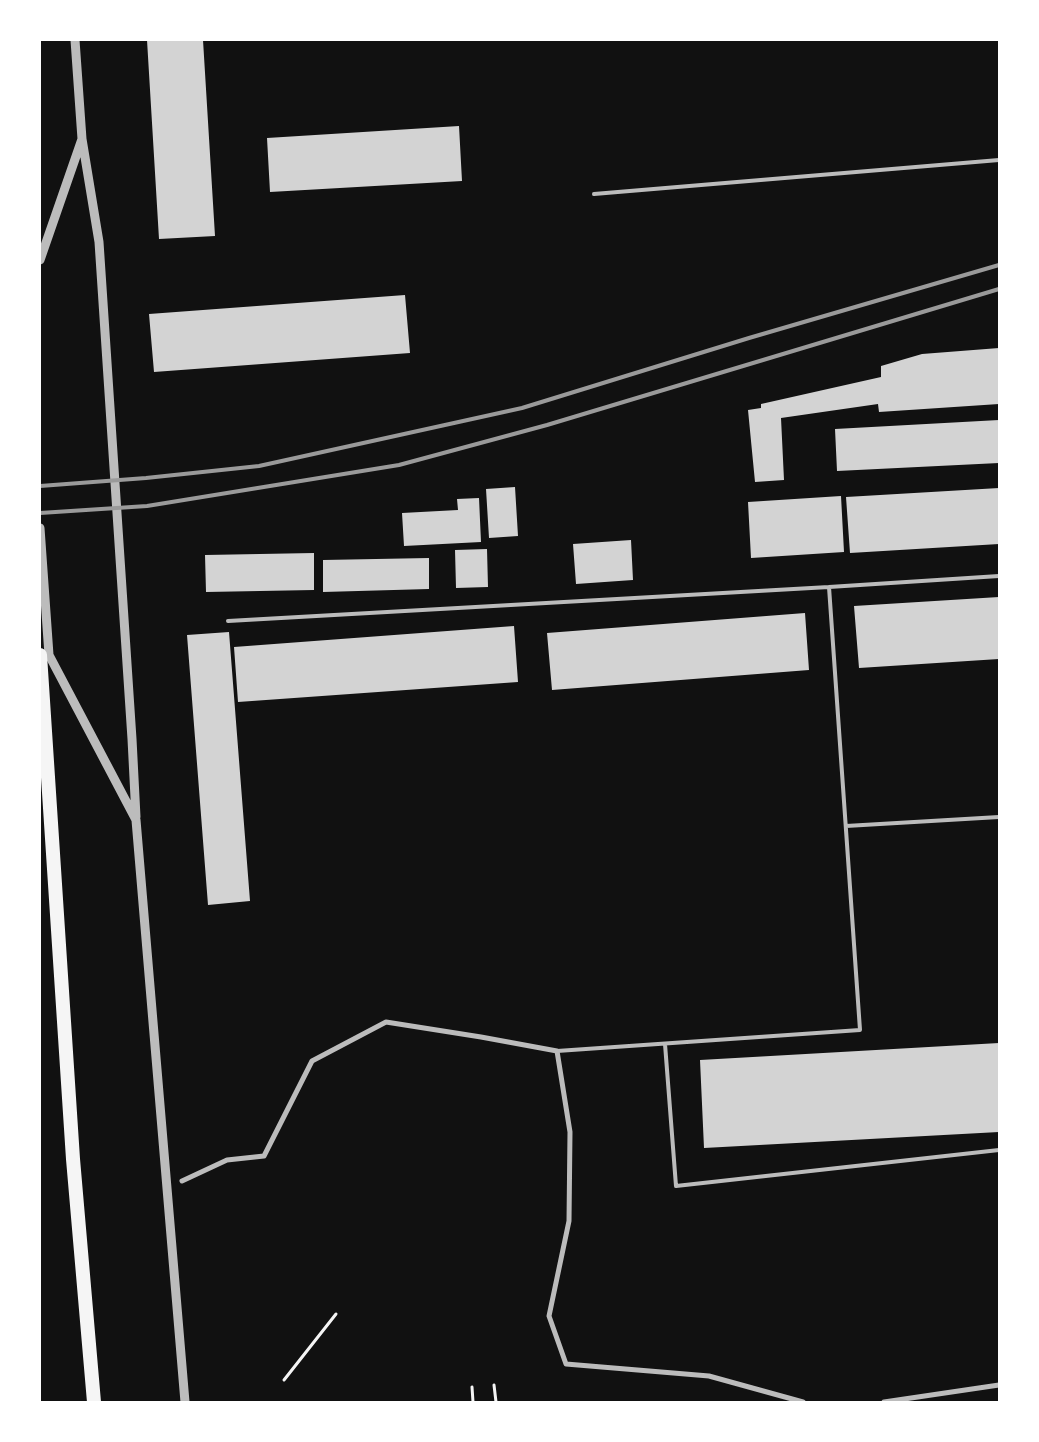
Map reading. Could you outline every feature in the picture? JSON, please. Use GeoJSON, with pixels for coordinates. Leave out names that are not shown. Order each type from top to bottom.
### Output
{"type":"FeatureCollection","features":[{"type":"Feature","properties":{"kind":"highway"},"geometry":{"type":"LineString","coordinates":[[43,655],[73,1159],[94,1402]]}},
{"type":"Feature","properties":{"kind":"street"},"geometry":{"type":"LineString","coordinates":[[75,40],[82,139],[99,242],[136,820],[185,1402]]}},
{"type":"Feature","properties":{"kind":"street"},"geometry":{"type":"LineString","coordinates":[[40,260],[82,139]]}},
{"type":"Feature","properties":{"kind":"street"},"geometry":{"type":"LineString","coordinates":[[40,528],[43,655],[136,820]]}},
{"type":"Feature","properties":{"kind":"street"},"geometry":{"type":"LineString","coordinates":[[182,1181],[227,1160],[264,1156],[312,1061],[386,1022],[482,1036],[557,1051],[570,1132],[569,1221],[549,1316],[566,1364],[709,1376],[803,1402]]}},
{"type":"Feature","properties":{"kind":"street"},"geometry":{"type":"LineString","coordinates":[[884,1402],[999,1385]]}},
{"type":"Feature","properties":{"kind":"lane"},"geometry":{"type":"LineString","coordinates":[[594,194],[999,160]]}},
{"type":"Feature","properties":{"kind":"lane"},"geometry":{"type":"LineString","coordinates":[[228,621],[999,576]]}},
{"type":"Feature","properties":{"kind":"lane"},"geometry":{"type":"LineString","coordinates":[[557,1051],[860,1030],[830,586]]}},
{"type":"Feature","properties":{"kind":"lane"},"geometry":{"type":"LineString","coordinates":[[846,826],[999,817]]}},
{"type":"Feature","properties":{"kind":"lane"},"geometry":{"type":"LineString","coordinates":[[665,1044],[676,1186],[999,1150]]}},
{"type":"Feature","properties":{"kind":"path"},"geometry":{"type":"LineString","coordinates":[[284,1380],[336,1314]]}},
{"type":"Feature","properties":{"kind":"path"},"geometry":{"type":"LineString","coordinates":[[494,1385],[496,1402]]}},
{"type":"Feature","properties":{"kind":"path"},"geometry":{"type":"LineString","coordinates":[[472,1387],[473,1402]]}},
{"type":"Feature","properties":{"kind":"building"},"geometry":{"type":"Polygon","coordinates":[[[147,40],[203,40],[215,236],[159,239],[147,40]]]}},
{"type":"Feature","properties":{"kind":"building"},"geometry":{"type":"Polygon","coordinates":[[[459,126],[462,181],[270,192],[267,138],[459,126]]]}},
{"type":"Feature","properties":{"kind":"building"},"geometry":{"type":"Polygon","coordinates":[[[405,295],[410,353],[154,372],[149,314],[405,295]]]}},
{"type":"Feature","properties":{"kind":"building"},"geometry":{"type":"Polygon","coordinates":[[[999,348],[999,404],[879,412],[878,404],[781,418],[784,480],[755,482],[748,410],[761,408],[761,404],[881,377],[881,366],[922,354],[999,348]]]}},
{"type":"Feature","properties":{"kind":"building"},"geometry":{"type":"Polygon","coordinates":[[[999,420],[999,463],[837,471],[835,429],[999,420]]]}},
{"type":"Feature","properties":{"kind":"building"},"geometry":{"type":"Polygon","coordinates":[[[515,487],[518,536],[489,538],[486,489],[515,487]]]}},
{"type":"Feature","properties":{"kind":"building"},"geometry":{"type":"Polygon","coordinates":[[[999,488],[999,544],[850,553],[846,497],[999,488]]]}},
{"type":"Feature","properties":{"kind":"building"},"geometry":{"type":"Polygon","coordinates":[[[841,496],[844,552],[751,558],[748,502],[841,496]]]}},
{"type":"Feature","properties":{"kind":"building"},"geometry":{"type":"Polygon","coordinates":[[[479,498],[481,542],[404,546],[402,513],[458,510],[457,499],[479,498]]]}},
{"type":"Feature","properties":{"kind":"building"},"geometry":{"type":"Polygon","coordinates":[[[631,540],[633,580],[576,584],[573,544],[631,540]]]}},
{"type":"Feature","properties":{"kind":"building"},"geometry":{"type":"Polygon","coordinates":[[[487,549],[488,587],[456,588],[455,550],[487,549]]]}},
{"type":"Feature","properties":{"kind":"building"},"geometry":{"type":"Polygon","coordinates":[[[314,553],[314,590],[206,592],[205,555],[314,553]]]}},
{"type":"Feature","properties":{"kind":"building"},"geometry":{"type":"Polygon","coordinates":[[[429,558],[429,589],[323,592],[323,560],[429,558]]]}},
{"type":"Feature","properties":{"kind":"building"},"geometry":{"type":"Polygon","coordinates":[[[999,597],[999,659],[859,668],[854,606],[999,597]]]}},
{"type":"Feature","properties":{"kind":"building"},"geometry":{"type":"Polygon","coordinates":[[[805,613],[809,670],[552,690],[547,633],[805,613]]]}},
{"type":"Feature","properties":{"kind":"building"},"geometry":{"type":"Polygon","coordinates":[[[514,626],[518,682],[238,702],[234,647],[514,626]]]}},
{"type":"Feature","properties":{"kind":"building"},"geometry":{"type":"Polygon","coordinates":[[[229,632],[250,901],[208,905],[187,635],[229,632]]]}},
{"type":"Feature","properties":{"kind":"building"},"geometry":{"type":"Polygon","coordinates":[[[999,1043],[999,1132],[704,1148],[700,1060],[999,1043]]]}},
{"type":"Feature","properties":{"kind":"railway"},"geometry":{"type":"LineString","coordinates":[[40,486],[146,478],[259,466],[522,408],[749,338],[999,265]]}},
{"type":"Feature","properties":{"kind":"railway"},"geometry":{"type":"LineString","coordinates":[[40,513],[147,506],[399,465],[547,425],[999,289]]}}]}
